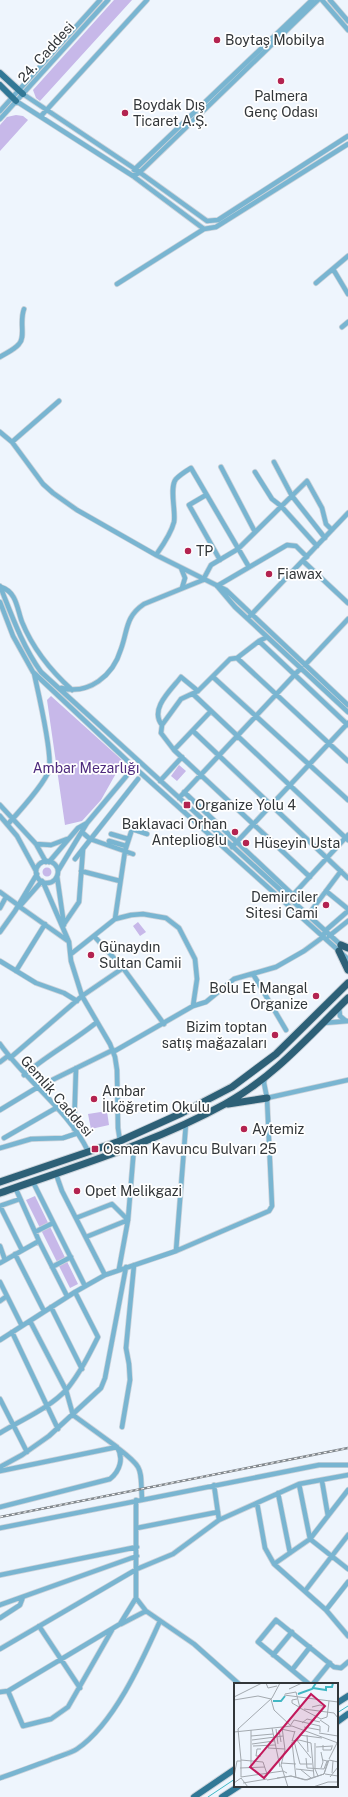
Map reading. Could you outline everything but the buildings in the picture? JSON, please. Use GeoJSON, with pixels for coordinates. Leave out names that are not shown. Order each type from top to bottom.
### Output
{"type":"FeatureCollection","features":[{"type":"Feature","properties":{"kind":"highway"},"geometry":{"type":"LineString","coordinates":[[340,948],[348,950]]}},
{"type":"Feature","properties":{"kind":"highway"},"geometry":{"type":"LineString","coordinates":[[340,948],[348,970]]}},
{"type":"Feature","properties":{"kind":"highway"},"geometry":{"type":"LineString","coordinates":[[0,1182],[120,1141],[182,1113],[232,1087],[276,1054],[348,982]]}},
{"type":"Feature","properties":{"kind":"highway"},"geometry":{"type":"LineString","coordinates":[[0,1193],[134,1147],[226,1104],[265,1076],[294,1052],[348,998]]}},
{"type":"Feature","properties":{"kind":"highway"},"geometry":{"type":"LineString","coordinates":[[226,1104],[267,1098]]}},
{"type":"Feature","properties":{"kind":"highway"},"geometry":{"type":"LineString","coordinates":[[68,1170],[82,1158],[119,1145],[120,1141]]}},
{"type":"Feature","properties":{"kind":"main road"},"geometry":{"type":"LineString","coordinates":[[0,73],[21,92]]}},
{"type":"Feature","properties":{"kind":"main road"},"geometry":{"type":"LineString","coordinates":[[0,85],[15,99]]}},
{"type":"Feature","properties":{"kind":"main road"},"geometry":{"type":"LineString","coordinates":[[338,1702],[348,1696]]}},
{"type":"Feature","properties":{"kind":"main road"},"geometry":{"type":"LineString","coordinates":[[338,1721],[348,1714]]}},
{"type":"Feature","properties":{"kind":"main road"},"geometry":{"type":"LineString","coordinates":[[194,1797],[234,1771]]}},
{"type":"Feature","properties":{"kind":"main road"},"geometry":{"type":"LineString","coordinates":[[222,1797],[237,1787]]}},
{"type":"Feature","properties":{"kind":"street","name":"24. Caddesi"},"geometry":{"type":"LineString","coordinates":[[0,119],[15,99],[100,0]]}},
{"type":"Feature","properties":{"kind":"street","name":"24. Caddesi"},"geometry":{"type":"LineString","coordinates":[[21,92],[108,0]]}},
{"type":"Feature","properties":{"kind":"street"},"geometry":{"type":"LineString","coordinates":[[41,116],[147,0]]}},
{"type":"Feature","properties":{"kind":"street"},"geometry":{"type":"LineString","coordinates":[[133,176],[135,169],[312,0]]}},
{"type":"Feature","properties":{"kind":"street"},"geometry":{"type":"LineString","coordinates":[[133,176],[139,172],[318,0]]}},
{"type":"Feature","properties":{"kind":"street"},"geometry":{"type":"LineString","coordinates":[[322,0],[348,30]]}},
{"type":"Feature","properties":{"kind":"street"},"geometry":{"type":"LineString","coordinates":[[330,0],[348,21]]}},
{"type":"Feature","properties":{"kind":"street"},"geometry":{"type":"LineString","coordinates":[[21,92],[135,169],[202,220],[213,222],[348,136]]}},
{"type":"Feature","properties":{"kind":"street","name":"24. Caddesi"},"geometry":{"type":"LineString","coordinates":[[0,110],[15,99]]}},
{"type":"Feature","properties":{"kind":"street"},"geometry":{"type":"LineString","coordinates":[[15,99],[133,176],[204,228]]}},
{"type":"Feature","properties":{"kind":"street"},"geometry":{"type":"LineString","coordinates":[[117,284],[204,228],[216,227],[348,144]]}},
{"type":"Feature","properties":{"kind":"street"},"geometry":{"type":"LineString","coordinates":[[316,283],[348,256]]}},
{"type":"Feature","properties":{"kind":"street"},"geometry":{"type":"LineString","coordinates":[[334,269],[348,294]]}},
{"type":"Feature","properties":{"kind":"street"},"geometry":{"type":"LineString","coordinates":[[0,357],[22,341],[23,334],[21,322],[24,310]]}},
{"type":"Feature","properties":{"kind":"street"},"geometry":{"type":"LineString","coordinates":[[342,327],[348,322]]}},
{"type":"Feature","properties":{"kind":"street"},"geometry":{"type":"LineString","coordinates":[[12,442],[59,401]]}},
{"type":"Feature","properties":{"kind":"street"},"geometry":{"type":"LineString","coordinates":[[0,432],[12,442],[43,484],[53,493],[77,510],[156,555],[203,580],[226,590],[348,705]]}},
{"type":"Feature","properties":{"kind":"street"},"geometry":{"type":"LineString","coordinates":[[274,462],[292,496],[325,538]]}},
{"type":"Feature","properties":{"kind":"street"},"geometry":{"type":"LineString","coordinates":[[221,467],[255,532]]}},
{"type":"Feature","properties":{"kind":"street"},"geometry":{"type":"LineString","coordinates":[[156,555],[173,524],[175,509],[173,488],[176,479],[191,468],[248,567]]}},
{"type":"Feature","properties":{"kind":"street"},"geometry":{"type":"LineString","coordinates":[[255,472],[272,499],[281,506],[317,546]]}},
{"type":"Feature","properties":{"kind":"street"},"geometry":{"type":"LineString","coordinates":[[50,688],[58,687],[72,690],[92,687],[107,673],[121,650],[127,622],[137,610],[144,604],[203,580],[211,565],[238,549],[307,481],[322,508],[326,524],[332,530]]}},
{"type":"Feature","properties":{"kind":"street"},"geometry":{"type":"LineString","coordinates":[[206,495],[189,505],[220,560]]}},
{"type":"Feature","properties":{"kind":"street"},"geometry":{"type":"LineString","coordinates":[[248,619],[348,513]]}},
{"type":"Feature","properties":{"kind":"street"},"geometry":{"type":"LineString","coordinates":[[217,586],[287,545],[296,546],[307,557]]}},
{"type":"Feature","properties":{"kind":"street"},"geometry":{"type":"LineString","coordinates":[[303,561],[348,603]]}},
{"type":"Feature","properties":{"kind":"street"},"geometry":{"type":"LineString","coordinates":[[181,568],[185,578],[182,588]]}},
{"type":"Feature","properties":{"kind":"street"},"geometry":{"type":"LineString","coordinates":[[217,586],[248,619],[348,712]]}},
{"type":"Feature","properties":{"kind":"street"},"geometry":{"type":"LineString","coordinates":[[0,587],[8,591],[14,597],[22,622],[40,655],[53,672],[72,690]]}},
{"type":"Feature","properties":{"kind":"street"},"geometry":{"type":"LineString","coordinates":[[0,587],[18,634],[31,658],[42,672],[232,847],[291,897]]}},
{"type":"Feature","properties":{"kind":"street"},"geometry":{"type":"LineString","coordinates":[[0,602],[13,636],[33,672],[43,714],[49,768],[44,779],[8,824]]}},
{"type":"Feature","properties":{"kind":"street"},"geometry":{"type":"LineString","coordinates":[[305,665],[348,619]]}},
{"type":"Feature","properties":{"kind":"street"},"geometry":{"type":"LineString","coordinates":[[162,725],[181,699],[196,693],[230,659],[237,658],[259,641],[267,637]]}},
{"type":"Feature","properties":{"kind":"street"},"geometry":{"type":"LineString","coordinates":[[232,847],[348,724],[259,641]]}},
{"type":"Feature","properties":{"kind":"street"},"geometry":{"type":"LineString","coordinates":[[237,658],[348,761]]}},
{"type":"Feature","properties":{"kind":"street"},"geometry":{"type":"LineString","coordinates":[[179,798],[301,668]]}},
{"type":"Feature","properties":{"kind":"street"},"geometry":{"type":"LineString","coordinates":[[33,672],[134,767],[323,937],[340,948]]}},
{"type":"Feature","properties":{"kind":"street"},"geometry":{"type":"LineString","coordinates":[[291,897],[347,838],[211,711],[181,677],[158,709],[158,717],[162,725],[162,735],[174,750],[310,876]]}},
{"type":"Feature","properties":{"kind":"street"},"geometry":{"type":"LineString","coordinates":[[213,677],[348,800]]}},
{"type":"Feature","properties":{"kind":"street"},"geometry":{"type":"LineString","coordinates":[[174,750],[211,711]]}},
{"type":"Feature","properties":{"kind":"street"},"geometry":{"type":"LineString","coordinates":[[192,731],[348,878]]}},
{"type":"Feature","properties":{"kind":"street"},"geometry":{"type":"LineString","coordinates":[[160,781],[182,757]]}},
{"type":"Feature","properties":{"kind":"street"},"geometry":{"type":"LineString","coordinates":[[1,929],[19,906],[42,882],[51,882],[83,833],[87,823],[134,767]]}},
{"type":"Feature","properties":{"kind":"street"},"geometry":{"type":"LineString","coordinates":[[76,859],[138,779]]}},
{"type":"Feature","properties":{"kind":"street"},"geometry":{"type":"LineString","coordinates":[[184,792],[237,842],[331,936],[348,959]]}},
{"type":"Feature","properties":{"kind":"street"},"geometry":{"type":"LineString","coordinates":[[0,805],[36,844],[47,862],[55,865],[65,933]]}},
{"type":"Feature","properties":{"kind":"street"},"geometry":{"type":"LineString","coordinates":[[0,816],[8,824],[28,853],[42,882],[69,942],[70,954],[82,996],[113,1051],[116,1066],[118,1128],[120,1141]]}},
{"type":"Feature","properties":{"kind":"street"},"geometry":{"type":"LineString","coordinates":[[19,906],[37,873],[40,864],[47,862],[78,828],[87,823]]}},
{"type":"Feature","properties":{"kind":"street"},"geometry":{"type":"LineString","coordinates":[[115,919],[125,848],[134,823],[150,828]]}},
{"type":"Feature","properties":{"kind":"street"},"geometry":{"type":"LineString","coordinates":[[132,829],[147,834]]}},
{"type":"Feature","properties":{"kind":"street"},"geometry":{"type":"LineString","coordinates":[[83,833],[90,839],[125,848]]}},
{"type":"Feature","properties":{"kind":"street"},"geometry":{"type":"LineString","coordinates":[[112,834],[128,839]]}},
{"type":"Feature","properties":{"kind":"street"},"geometry":{"type":"LineString","coordinates":[[36,844],[50,846],[71,837]]}},
{"type":"Feature","properties":{"kind":"street"},"geometry":{"type":"LineString","coordinates":[[109,841],[125,848],[133,854]]}},
{"type":"Feature","properties":{"kind":"street"},"geometry":{"type":"LineString","coordinates":[[64,924],[79,902],[83,849]]}},
{"type":"Feature","properties":{"kind":"street"},"geometry":{"type":"LineString","coordinates":[[81,871],[120,881]]}},
{"type":"Feature","properties":{"kind":"street"},"geometry":{"type":"LineString","coordinates":[[311,910],[341,871]]}},
{"type":"Feature","properties":{"kind":"street"},"geometry":{"type":"LineString","coordinates":[[323,937],[325,931],[348,910],[326,891]]}},
{"type":"Feature","properties":{"kind":"street"},"geometry":{"type":"LineString","coordinates":[[0,892],[69,942]]}},
{"type":"Feature","properties":{"kind":"street"},"geometry":{"type":"LineString","coordinates":[[0,908],[6,897]]}},
{"type":"Feature","properties":{"kind":"street"},"geometry":{"type":"LineString","coordinates":[[70,954],[115,919],[131,915],[153,915],[170,920],[180,928],[196,963],[196,985],[193,1006]]}},
{"type":"Feature","properties":{"kind":"street"},"geometry":{"type":"LineString","coordinates":[[0,1110],[38,1087],[113,1051],[164,1024],[193,1006],[206,1002],[234,979],[253,974],[289,960],[323,937],[331,936],[348,921]]}},
{"type":"Feature","properties":{"kind":"street"},"geometry":{"type":"LineString","coordinates":[[16,971],[45,924]]}},
{"type":"Feature","properties":{"kind":"street"},"geometry":{"type":"LineString","coordinates":[[94,936],[123,968],[164,1024]]}},
{"type":"Feature","properties":{"kind":"street"},"geometry":{"type":"LineString","coordinates":[[0,961],[36,983],[64,993],[77,1001]]}},
{"type":"Feature","properties":{"kind":"street"},"geometry":{"type":"LineString","coordinates":[[0,1062],[9,1057],[82,996],[123,968]]}},
{"type":"Feature","properties":{"kind":"street"},"geometry":{"type":"LineString","coordinates":[[253,974],[286,1030]]}},
{"type":"Feature","properties":{"kind":"street"},"geometry":{"type":"LineString","coordinates":[[339,1007],[341,1018],[348,1021]]}},
{"type":"Feature","properties":{"kind":"street"},"geometry":{"type":"LineString","coordinates":[[323,1023],[348,1021]]}},
{"type":"Feature","properties":{"kind":"street"},"geometry":{"type":"LineString","coordinates":[[24,1075],[54,1052],[74,1041],[97,1022]]}},
{"type":"Feature","properties":{"kind":"street","name":"Gemlik Caddesi"},"geometry":{"type":"LineString","coordinates":[[0,1044],[24,1075],[38,1087],[78,1133],[88,1152]]}},
{"type":"Feature","properties":{"kind":"street"},"geometry":{"type":"LineString","coordinates":[[74,1129],[76,1068]]}},
{"type":"Feature","properties":{"kind":"street"},"geometry":{"type":"LineString","coordinates":[[0,1340],[67,1296],[105,1275],[119,1269],[176,1251],[266,1213],[272,1208],[267,1098],[264,1083],[265,1076]]}},
{"type":"Feature","properties":{"kind":"street"},"geometry":{"type":"LineString","coordinates":[[267,1098],[348,1080]]}},
{"type":"Feature","properties":{"kind":"street"},"geometry":{"type":"LineString","coordinates":[[4,1138],[56,1108]]}},
{"type":"Feature","properties":{"kind":"street"},"geometry":{"type":"LineString","coordinates":[[176,1251],[186,1123]]}},
{"type":"Feature","properties":{"kind":"street"},"geometry":{"type":"LineString","coordinates":[[0,1148],[32,1139],[64,1138],[78,1133]]}},
{"type":"Feature","properties":{"kind":"street"},"geometry":{"type":"LineString","coordinates":[[119,1269],[128,1220],[134,1147]]}},
{"type":"Feature","properties":{"kind":"street"},"geometry":{"type":"LineString","coordinates":[[56,1174],[62,1191],[105,1275]]}},
{"type":"Feature","properties":{"kind":"street"},"geometry":{"type":"LineString","coordinates":[[33,1182],[85,1286]]}},
{"type":"Feature","properties":{"kind":"street"},"geometry":{"type":"LineString","coordinates":[[15,1188],[39,1241],[67,1296]]}},
{"type":"Feature","properties":{"kind":"street"},"geometry":{"type":"LineString","coordinates":[[20,1199],[0,1206],[22,1250]]}},
{"type":"Feature","properties":{"kind":"street"},"geometry":{"type":"LineString","coordinates":[[76,1218],[112,1204],[128,1220]]}},
{"type":"Feature","properties":{"kind":"street"},"geometry":{"type":"LineString","coordinates":[[86,1237],[128,1220]]}},
{"type":"Feature","properties":{"kind":"street"},"geometry":{"type":"LineString","coordinates":[[35,1232],[53,1223]]}},
{"type":"Feature","properties":{"kind":"street"},"geometry":{"type":"LineString","coordinates":[[0,1263],[39,1241]]}},
{"type":"Feature","properties":{"kind":"street"},"geometry":{"type":"LineString","coordinates":[[0,1246],[5,1260]]}},
{"type":"Feature","properties":{"kind":"street"},"geometry":{"type":"LineString","coordinates":[[15,1254],[44,1311]]}},
{"type":"Feature","properties":{"kind":"street"},"geometry":{"type":"LineString","coordinates":[[52,1267],[71,1257]]}},
{"type":"Feature","properties":{"kind":"street"},"geometry":{"type":"LineString","coordinates":[[122,1427],[130,1380],[126,1348],[134,1264]]}},
{"type":"Feature","properties":{"kind":"street"},"geometry":{"type":"LineString","coordinates":[[0,1467],[28,1452],[58,1429],[97,1394],[104,1382],[126,1267]]}},
{"type":"Feature","properties":{"kind":"street"},"geometry":{"type":"LineString","coordinates":[[0,1282],[22,1326]]}},
{"type":"Feature","properties":{"kind":"street"},"geometry":{"type":"LineString","coordinates":[[0,1433],[46,1405],[66,1390],[82,1369],[98,1336],[75,1292]]}},
{"type":"Feature","properties":{"kind":"street"},"geometry":{"type":"LineString","coordinates":[[0,1301],[7,1296]]}},
{"type":"Feature","properties":{"kind":"street"},"geometry":{"type":"LineString","coordinates":[[52,1307],[82,1369]]}},
{"type":"Feature","properties":{"kind":"street"},"geometry":{"type":"LineString","coordinates":[[30,1321],[66,1390],[73,1415],[134,1460],[140,1467],[142,1474],[142,1499]]}},
{"type":"Feature","properties":{"kind":"street"},"geometry":{"type":"LineString","coordinates":[[12,1332],[58,1429]]}},
{"type":"Feature","properties":{"kind":"street"},"geometry":{"type":"LineString","coordinates":[[0,1399],[28,1452]]}},
{"type":"Feature","properties":{"kind":"street"},"geometry":{"type":"LineString","coordinates":[[0,1471],[117,1447]]}},
{"type":"Feature","properties":{"kind":"street"},"geometry":{"type":"LineString","coordinates":[[0,1507],[110,1479],[120,1464],[121,1455],[117,1447]]}},
{"type":"Feature","properties":{"kind":"street"},"geometry":{"type":"LineString","coordinates":[[0,1528],[319,1465],[348,1465]]}},
{"type":"Feature","properties":{"kind":"street"},"geometry":{"type":"LineString","coordinates":[[0,1649],[137,1569],[173,1554],[219,1520],[299,1484],[322,1481],[348,1475]]}},
{"type":"Feature","properties":{"kind":"street"},"geometry":{"type":"LineString","coordinates":[[322,1481],[328,1516]]}},
{"type":"Feature","properties":{"kind":"street"},"geometry":{"type":"LineString","coordinates":[[299,1484],[310,1539],[348,1569]]}},
{"type":"Feature","properties":{"kind":"street"},"geometry":{"type":"LineString","coordinates":[[214,1485],[219,1520]]}},
{"type":"Feature","properties":{"kind":"street"},"geometry":{"type":"LineString","coordinates":[[274,1564],[310,1539],[348,1490]]}},
{"type":"Feature","properties":{"kind":"street"},"geometry":{"type":"LineString","coordinates":[[278,1493],[290,1553]]}},
{"type":"Feature","properties":{"kind":"street"},"geometry":{"type":"LineString","coordinates":[[120,1624],[136,1598],[136,1500]]}},
{"type":"Feature","properties":{"kind":"street"},"geometry":{"type":"LineString","coordinates":[[257,1503],[266,1548],[274,1564],[326,1610],[346,1634]]}},
{"type":"Feature","properties":{"kind":"street"},"geometry":{"type":"LineString","coordinates":[[137,1528],[218,1512]]}},
{"type":"Feature","properties":{"kind":"street"},"geometry":{"type":"LineString","coordinates":[[305,1591],[348,1535]]}},
{"type":"Feature","properties":{"kind":"street"},"geometry":{"type":"LineString","coordinates":[[0,1575],[137,1547]]}},
{"type":"Feature","properties":{"kind":"street"},"geometry":{"type":"LineString","coordinates":[[0,1605],[137,1556]]}},
{"type":"Feature","properties":{"kind":"street"},"geometry":{"type":"LineString","coordinates":[[326,1610],[348,1582]]}},
{"type":"Feature","properties":{"kind":"street"},"geometry":{"type":"LineString","coordinates":[[0,1618],[20,1606],[23,1597]]}},
{"type":"Feature","properties":{"kind":"street"},"geometry":{"type":"LineString","coordinates":[[136,1598],[146,1611],[194,1644],[237,1683]]}},
{"type":"Feature","properties":{"kind":"street"},"geometry":{"type":"LineString","coordinates":[[0,1692],[8,1690],[120,1624],[146,1611]]}},
{"type":"Feature","properties":{"kind":"street"},"geometry":{"type":"LineString","coordinates":[[308,1683],[258,1642],[276,1620],[338,1668],[348,1662]]}},
{"type":"Feature","properties":{"kind":"street"},"geometry":{"type":"LineString","coordinates":[[0,1778],[76,1750],[89,1738],[106,1719],[130,1683],[160,1621]]}},
{"type":"Feature","properties":{"kind":"street"},"geometry":{"type":"LineString","coordinates":[[39,1626],[80,1688]]}},
{"type":"Feature","properties":{"kind":"street"},"geometry":{"type":"LineString","coordinates":[[346,1634],[348,1628]]}},
{"type":"Feature","properties":{"kind":"street"},"geometry":{"type":"LineString","coordinates":[[8,1690],[23,1726],[51,1719],[68,1708],[113,1629]]}},
{"type":"Feature","properties":{"kind":"street"},"geometry":{"type":"LineString","coordinates":[[273,1655],[292,1632]]}},
{"type":"Feature","properties":{"kind":"street"},"geometry":{"type":"LineString","coordinates":[[292,1670],[310,1647]]}},
{"type":"Feature","properties":{"kind":"street"},"geometry":{"type":"LineString","coordinates":[[314,1683],[330,1663]]}},
{"type":"Feature","properties":{"kind":"green space"},"geometry":{"type":"Polygon","coordinates":[[[114,0],[132,0],[40,101],[36,98],[33,90],[114,0]]]}},
{"type":"Feature","properties":{"kind":"green space"},"geometry":{"type":"Polygon","coordinates":[[[16,115],[23,116],[28,120],[0,151],[0,125],[7,117],[16,115]]]}},
{"type":"Feature","properties":{"kind":"green space","name":"Ambar Mezarlığı"},"geometry":{"type":"Polygon","coordinates":[[[51,696],[123,761],[101,800],[82,821],[65,825],[47,700],[51,696]]]}},
{"type":"Feature","properties":{"kind":"green space"},"geometry":{"type":"Polygon","coordinates":[[[179,765],[186,771],[177,781],[171,776],[179,765]]]}},
{"type":"Feature","properties":{"kind":"green space"},"geometry":{"type":"Polygon","coordinates":[[[47,867],[52,872],[47,877],[42,872],[47,867]]]}},
{"type":"Feature","properties":{"kind":"green space"},"geometry":{"type":"Polygon","coordinates":[[[138,922],[146,932],[140,936],[133,926],[138,922]]]}},
{"type":"Feature","properties":{"kind":"green space"},"geometry":{"type":"Polygon","coordinates":[[[107,1111],[109,1125],[91,1129],[88,1114],[107,1111]]]}},
{"type":"Feature","properties":{"kind":"green space"},"geometry":{"type":"Polygon","coordinates":[[[35,1196],[78,1284],[70,1288],[26,1200],[35,1196]]]}},
{"type":"Feature","properties":{"kind":"waterway"},"geometry":{"type":"LineString","coordinates":[[338,1712],[348,1706]]}},
{"type":"Feature","properties":{"kind":"waterway"},"geometry":{"type":"LineString","coordinates":[[208,1797],[234,1780]]}},
{"type":"Feature","properties":{"kind":"railway"},"geometry":{"type":"LineString","coordinates":[[0,1517],[348,1448]]}},
{"type":"Feature","properties":{"kind":"place","name":"Boytaş Mobilya"},"geometry":{"type":"Point","coordinates":[217,40]}},
{"type":"Feature","properties":{"kind":"place","name":"Palmera Genç Odası"},"geometry":{"type":"Point","coordinates":[281,81]}},
{"type":"Feature","properties":{"kind":"place","name":"Boydak Dış Ticaret A.Ş."},"geometry":{"type":"Point","coordinates":[125,113]}},
{"type":"Feature","properties":{"kind":"place","name":"TP"},"geometry":{"type":"Point","coordinates":[188,551]}},
{"type":"Feature","properties":{"kind":"place","name":"Fiawax"},"geometry":{"type":"Point","coordinates":[269,574]}},
{"type":"Feature","properties":{"kind":"place","name":"Organize Yolu 4"},"geometry":{"type":"Point","coordinates":[187,805]}},
{"type":"Feature","properties":{"kind":"place","name":"Baklavaci Orhan Anteplioglu"},"geometry":{"type":"Point","coordinates":[235,832]}},
{"type":"Feature","properties":{"kind":"place","name":"Hüseyin Usta"},"geometry":{"type":"Point","coordinates":[246,843]}},
{"type":"Feature","properties":{"kind":"place","name":"Demirciler Sitesi Cami"},"geometry":{"type":"Point","coordinates":[326,905]}},
{"type":"Feature","properties":{"kind":"place","name":"Günaydın Sultan Camii"},"geometry":{"type":"Point","coordinates":[91,955]}},
{"type":"Feature","properties":{"kind":"place","name":"Bolu Et Mangal Organize"},"geometry":{"type":"Point","coordinates":[316,996]}},
{"type":"Feature","properties":{"kind":"place","name":"Bizim toptan satış mağazaları"},"geometry":{"type":"Point","coordinates":[275,1035]}},
{"type":"Feature","properties":{"kind":"place","name":"Ambar İlköğretim Okulu"},"geometry":{"type":"Point","coordinates":[94,1099]}},
{"type":"Feature","properties":{"kind":"place","name":"Aytemiz"},"geometry":{"type":"Point","coordinates":[244,1129]}},
{"type":"Feature","properties":{"kind":"place","name":"Osman Kavuncu Bulvarı 25"},"geometry":{"type":"Point","coordinates":[95,1149]}},
{"type":"Feature","properties":{"kind":"place","name":"Opet Melikgazi"},"geometry":{"type":"Point","coordinates":[77,1191]}}]}
